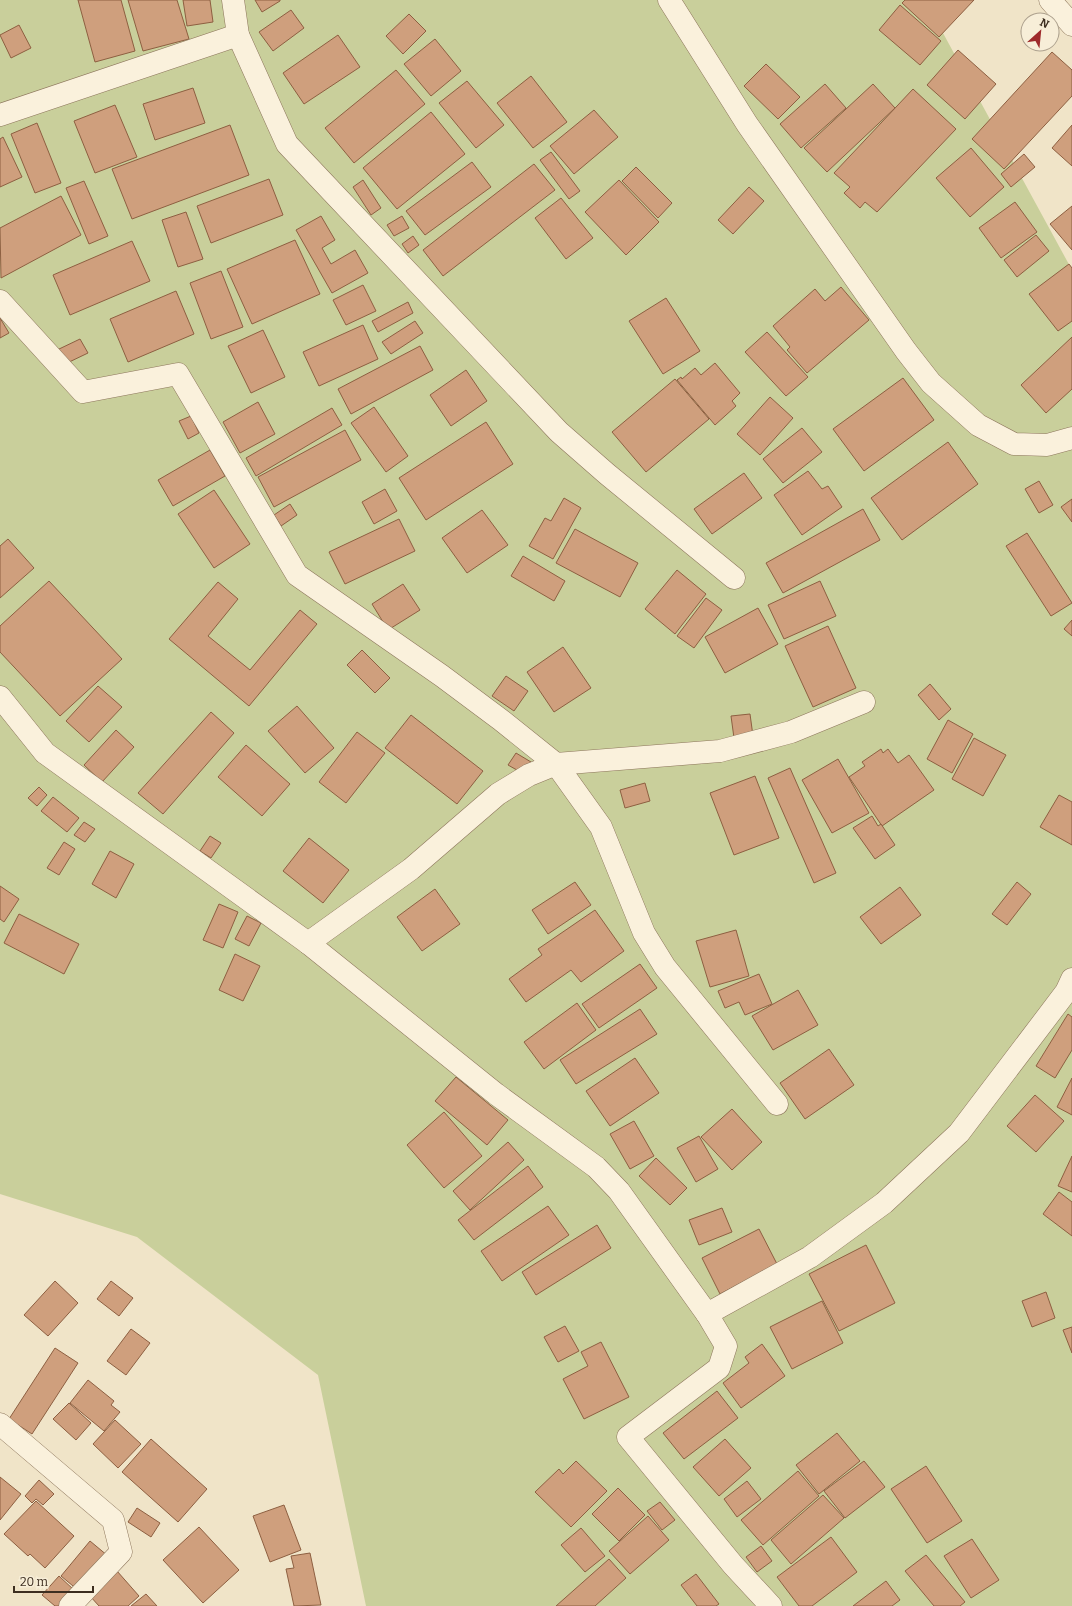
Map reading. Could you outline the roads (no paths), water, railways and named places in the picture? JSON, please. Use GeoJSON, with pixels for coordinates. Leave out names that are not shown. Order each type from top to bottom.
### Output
{"type":"FeatureCollection","features":[{"type":"Feature","properties":{"kind":"street"},"geometry":{"type":"LineString","coordinates":[[233,0],[238,35],[287,144],[558,432],[734,578]]}},
{"type":"Feature","properties":{"kind":"street"},"geometry":{"type":"LineString","coordinates":[[669,0],[747,124],[906,351],[931,382],[978,425],[1014,444],[1047,445],[1072,438]]}},
{"type":"Feature","properties":{"kind":"street"},"geometry":{"type":"LineString","coordinates":[[1050,0],[1072,25]]}},
{"type":"Feature","properties":{"kind":"street"},"geometry":{"type":"LineString","coordinates":[[0,115],[238,35]]}},
{"type":"Feature","properties":{"kind":"street"},"geometry":{"type":"LineString","coordinates":[[0,301],[83,392],[178,374],[297,575],[442,676],[501,720],[556,764],[602,827],[644,933],[665,967],[777,1104]]}},
{"type":"Feature","properties":{"kind":"street"},"geometry":{"type":"LineString","coordinates":[[0,697],[45,753],[308,943],[496,1094],[596,1167],[619,1191],[707,1314],[726,1346],[719,1368],[628,1437],[733,1565],[771,1606]]}},
{"type":"Feature","properties":{"kind":"street"},"geometry":{"type":"LineString","coordinates":[[308,943],[411,869],[498,794],[529,775],[556,764],[720,751],[791,732],[864,702]]}},
{"type":"Feature","properties":{"kind":"street"},"geometry":{"type":"LineString","coordinates":[[707,1314],[810,1257],[884,1203],[959,1134],[1070,989]]}},
{"type":"Feature","properties":{"kind":"street"},"geometry":{"type":"LineString","coordinates":[[0,1424],[113,1520],[121,1552],[70,1606]]}}]}
